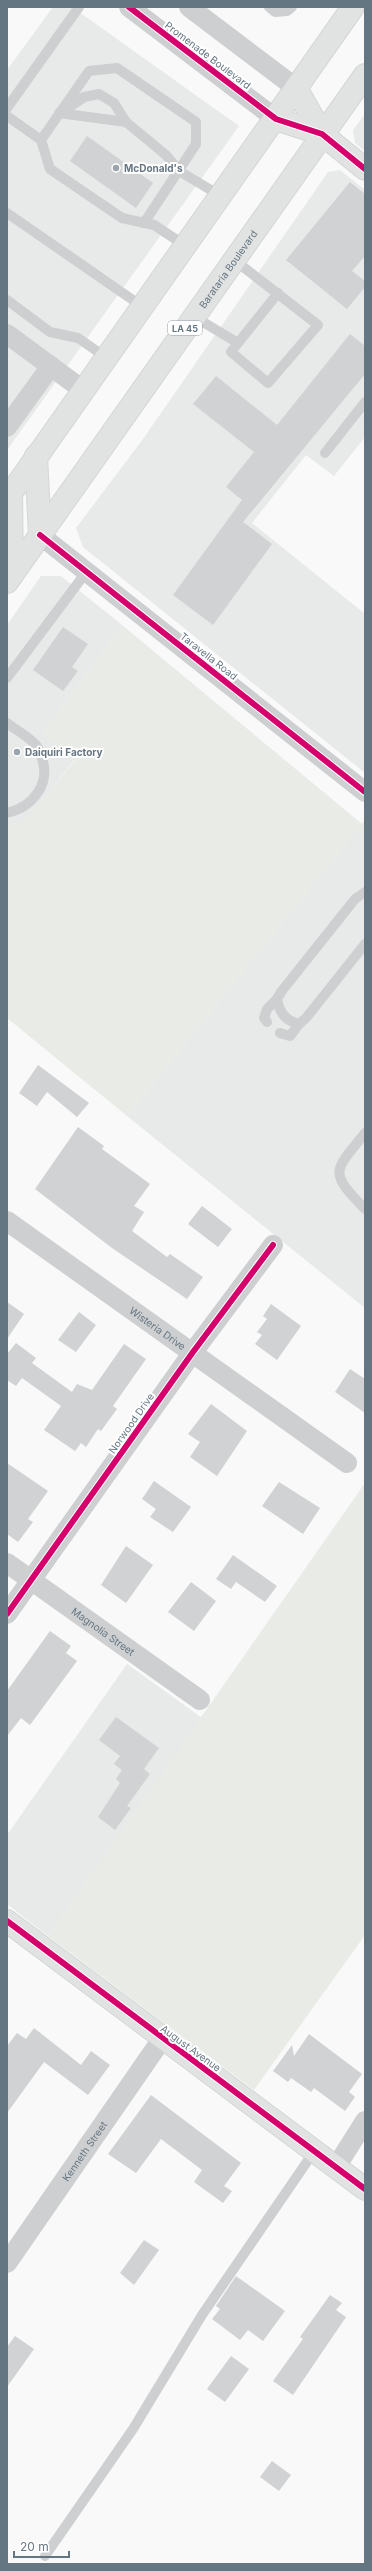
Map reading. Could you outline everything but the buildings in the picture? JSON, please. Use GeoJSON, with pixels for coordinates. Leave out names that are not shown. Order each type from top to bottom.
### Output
{"type":"FeatureCollection","features":[{"type":"Feature","properties":{"kind":"main road"},"geometry":{"type":"LineString","coordinates":[[9,578],[8,494],[107,358],[276,119],[346,10]]}},
{"type":"Feature","properties":{"kind":"main road","name":"Barataria Boulevard"},"geometry":{"type":"LineString","coordinates":[[9,578],[233,259],[365,75]]}},
{"type":"Feature","properties":{"kind":"main road"},"geometry":{"type":"LineString","coordinates":[[296,88],[322,134]]}},
{"type":"Feature","properties":{"kind":"main road"},"geometry":{"type":"LineString","coordinates":[[276,119],[322,134],[365,169]]}},
{"type":"Feature","properties":{"kind":"main road"},"geometry":{"type":"LineString","coordinates":[[36,456],[40,535]]}},
{"type":"Feature","properties":{"kind":"main road","name":"August Avenue"},"geometry":{"type":"LineString","coordinates":[[7,1920],[162,2039],[315,2150],[365,2189]]}},
{"type":"Feature","properties":{"kind":"street","name":"Promenade Boulevard"},"geometry":{"type":"LineString","coordinates":[[129,7],[276,119]]}},
{"type":"Feature","properties":{"kind":"street"},"geometry":{"type":"LineString","coordinates":[[189,7],[296,88]]}},
{"type":"Feature","properties":{"kind":"street"},"geometry":{"type":"LineString","coordinates":[[7,334],[83,390]]}},
{"type":"Feature","properties":{"kind":"street"},"geometry":{"type":"LineString","coordinates":[[7,426],[51,366]]}},
{"type":"Feature","properties":{"kind":"street","name":"Taravella Road"},"geometry":{"type":"LineString","coordinates":[[40,535],[365,792]]}},
{"type":"Feature","properties":{"kind":"street","name":"Wisteria Drive"},"geometry":{"type":"LineString","coordinates":[[7,1221],[347,1462]]}},
{"type":"Feature","properties":{"kind":"street","name":"Norwood Drive"},"geometry":{"type":"LineString","coordinates":[[7,1614],[193,1352],[273,1245]]}},
{"type":"Feature","properties":{"kind":"street","name":"Magnolia Street"},"geometry":{"type":"LineString","coordinates":[[7,1563],[200,1700]]}},
{"type":"Feature","properties":{"kind":"street","name":"Kenneth Street"},"geometry":{"type":"LineString","coordinates":[[7,2263],[162,2039]]}},
{"type":"Feature","properties":{"kind":"street"},"geometry":{"type":"LineString","coordinates":[[336,2167],[365,2121]]}},
{"type":"Feature","properties":{"kind":"lane"},"geometry":{"type":"LineString","coordinates":[[7,108],[78,7]]}},
{"type":"Feature","properties":{"kind":"lane"},"geometry":{"type":"LineString","coordinates":[[269,7],[275,12],[281,12],[287,11],[292,7]]}},
{"type":"Feature","properties":{"kind":"lane"},"geometry":{"type":"LineString","coordinates":[[41,140],[89,71],[117,68],[196,122],[196,144],[144,223]]}},
{"type":"Feature","properties":{"kind":"lane"},"geometry":{"type":"LineString","coordinates":[[59,113],[84,97],[99,94],[114,103],[126,122],[166,155],[179,171],[221,196]]}},
{"type":"Feature","properties":{"kind":"lane"},"geometry":{"type":"LineString","coordinates":[[59,113],[126,122]]}},
{"type":"Feature","properties":{"kind":"lane"},"geometry":{"type":"LineString","coordinates":[[7,116],[41,140],[50,169],[122,218],[154,225],[186,246]]}},
{"type":"Feature","properties":{"kind":"lane"},"geometry":{"type":"LineString","coordinates":[[7,214],[143,307]]}},
{"type":"Feature","properties":{"kind":"lane"},"geometry":{"type":"LineString","coordinates":[[233,259],[278,293],[318,325],[268,383],[231,352],[278,293]]}},
{"type":"Feature","properties":{"kind":"lane"},"geometry":{"type":"LineString","coordinates":[[7,300],[50,332],[78,338],[107,358]]}},
{"type":"Feature","properties":{"kind":"lane"},"geometry":{"type":"LineString","coordinates":[[193,316],[238,343]]}},
{"type":"Feature","properties":{"kind":"lane"},"geometry":{"type":"LineString","coordinates":[[325,453],[365,402]]}},
{"type":"Feature","properties":{"kind":"lane"},"geometry":{"type":"LineString","coordinates":[[7,678],[87,572]]}},
{"type":"Feature","properties":{"kind":"lane"},"geometry":{"type":"LineString","coordinates":[[7,723],[37,746],[44,764],[44,776],[36,796],[20,810],[7,813]]}},
{"type":"Feature","properties":{"kind":"lane"},"geometry":{"type":"LineString","coordinates":[[267,1022],[264,1018],[265,1013],[355,899],[365,892]]}},
{"type":"Feature","properties":{"kind":"lane"},"geometry":{"type":"LineString","coordinates":[[280,1033],[290,1036],[365,944]]}},
{"type":"Feature","properties":{"kind":"lane"},"geometry":{"type":"LineString","coordinates":[[277,998],[282,1014],[290,1022],[299,1024]]}},
{"type":"Feature","properties":{"kind":"lane"},"geometry":{"type":"LineString","coordinates":[[365,1133],[343,1161],[339,1170],[342,1186],[365,1209]]}},
{"type":"Feature","properties":{"kind":"lane"},"geometry":{"type":"LineString","coordinates":[[45,2556],[133,2429],[202,2315],[315,2150]]}},
{"type":"Feature","properties":{"kind":"shaded area"},"geometry":{"type":"Polygon","coordinates":[[[53,7],[72,7],[239,126],[7,450],[7,70],[53,7]]]}},
{"type":"Feature","properties":{"kind":"shaded area"},"geometry":{"type":"Polygon","coordinates":[[[365,114],[365,151],[355,143],[353,130],[365,114]]]}},
{"type":"Feature","properties":{"kind":"shaded area"},"geometry":{"type":"Polygon","coordinates":[[[340,170],[365,190],[365,437],[334,476],[306,455],[252,523],[365,614],[365,773],[83,547],[76,528],[143,439],[328,172],[340,170]]]}},
{"type":"Feature","properties":{"kind":"shaded area"},"geometry":{"type":"Polygon","coordinates":[[[41,576],[61,576],[122,625],[43,733],[75,759],[24,823],[7,823],[7,625],[41,576]]]}},
{"type":"Feature","properties":{"kind":"shaded area"},"geometry":{"type":"Polygon","coordinates":[[[122,625],[362,824],[127,1116],[7,1018],[7,823],[24,822],[75,760],[43,733],[122,625]]]}},
{"type":"Feature","properties":{"kind":"shaded area"},"geometry":{"type":"Polygon","coordinates":[[[365,820],[365,1308],[127,1116],[365,820]]]}},
{"type":"Feature","properties":{"kind":"shaded area"},"geometry":{"type":"Polygon","coordinates":[[[365,1483],[365,1935],[254,2090],[48,1936],[365,1483]]]}},
{"type":"Feature","properties":{"kind":"shaded area"},"geometry":{"type":"Polygon","coordinates":[[[127,1664],[202,1718],[48,1936],[7,1904],[7,1835],[127,1664]]]}},
{"type":"Feature","properties":{"kind":"cycle path"},"geometry":{"type":"LineString","coordinates":[[129,7],[276,119],[322,134],[365,169]]}},
{"type":"Feature","properties":{"kind":"cycle path"},"geometry":{"type":"LineString","coordinates":[[40,535],[365,792]]}},
{"type":"Feature","properties":{"kind":"cycle path"},"geometry":{"type":"LineString","coordinates":[[7,1614],[193,1352],[273,1245]]}},
{"type":"Feature","properties":{"kind":"cycle path"},"geometry":{"type":"LineString","coordinates":[[7,1921],[365,2189]]}},
{"type":"Feature","properties":{"kind":"place","name":"McDonald's"},"geometry":{"type":"Point","coordinates":[116,168]}},
{"type":"Feature","properties":{"kind":"place","name":"Daiquiri Factory"},"geometry":{"type":"Point","coordinates":[17,752]}}]}
